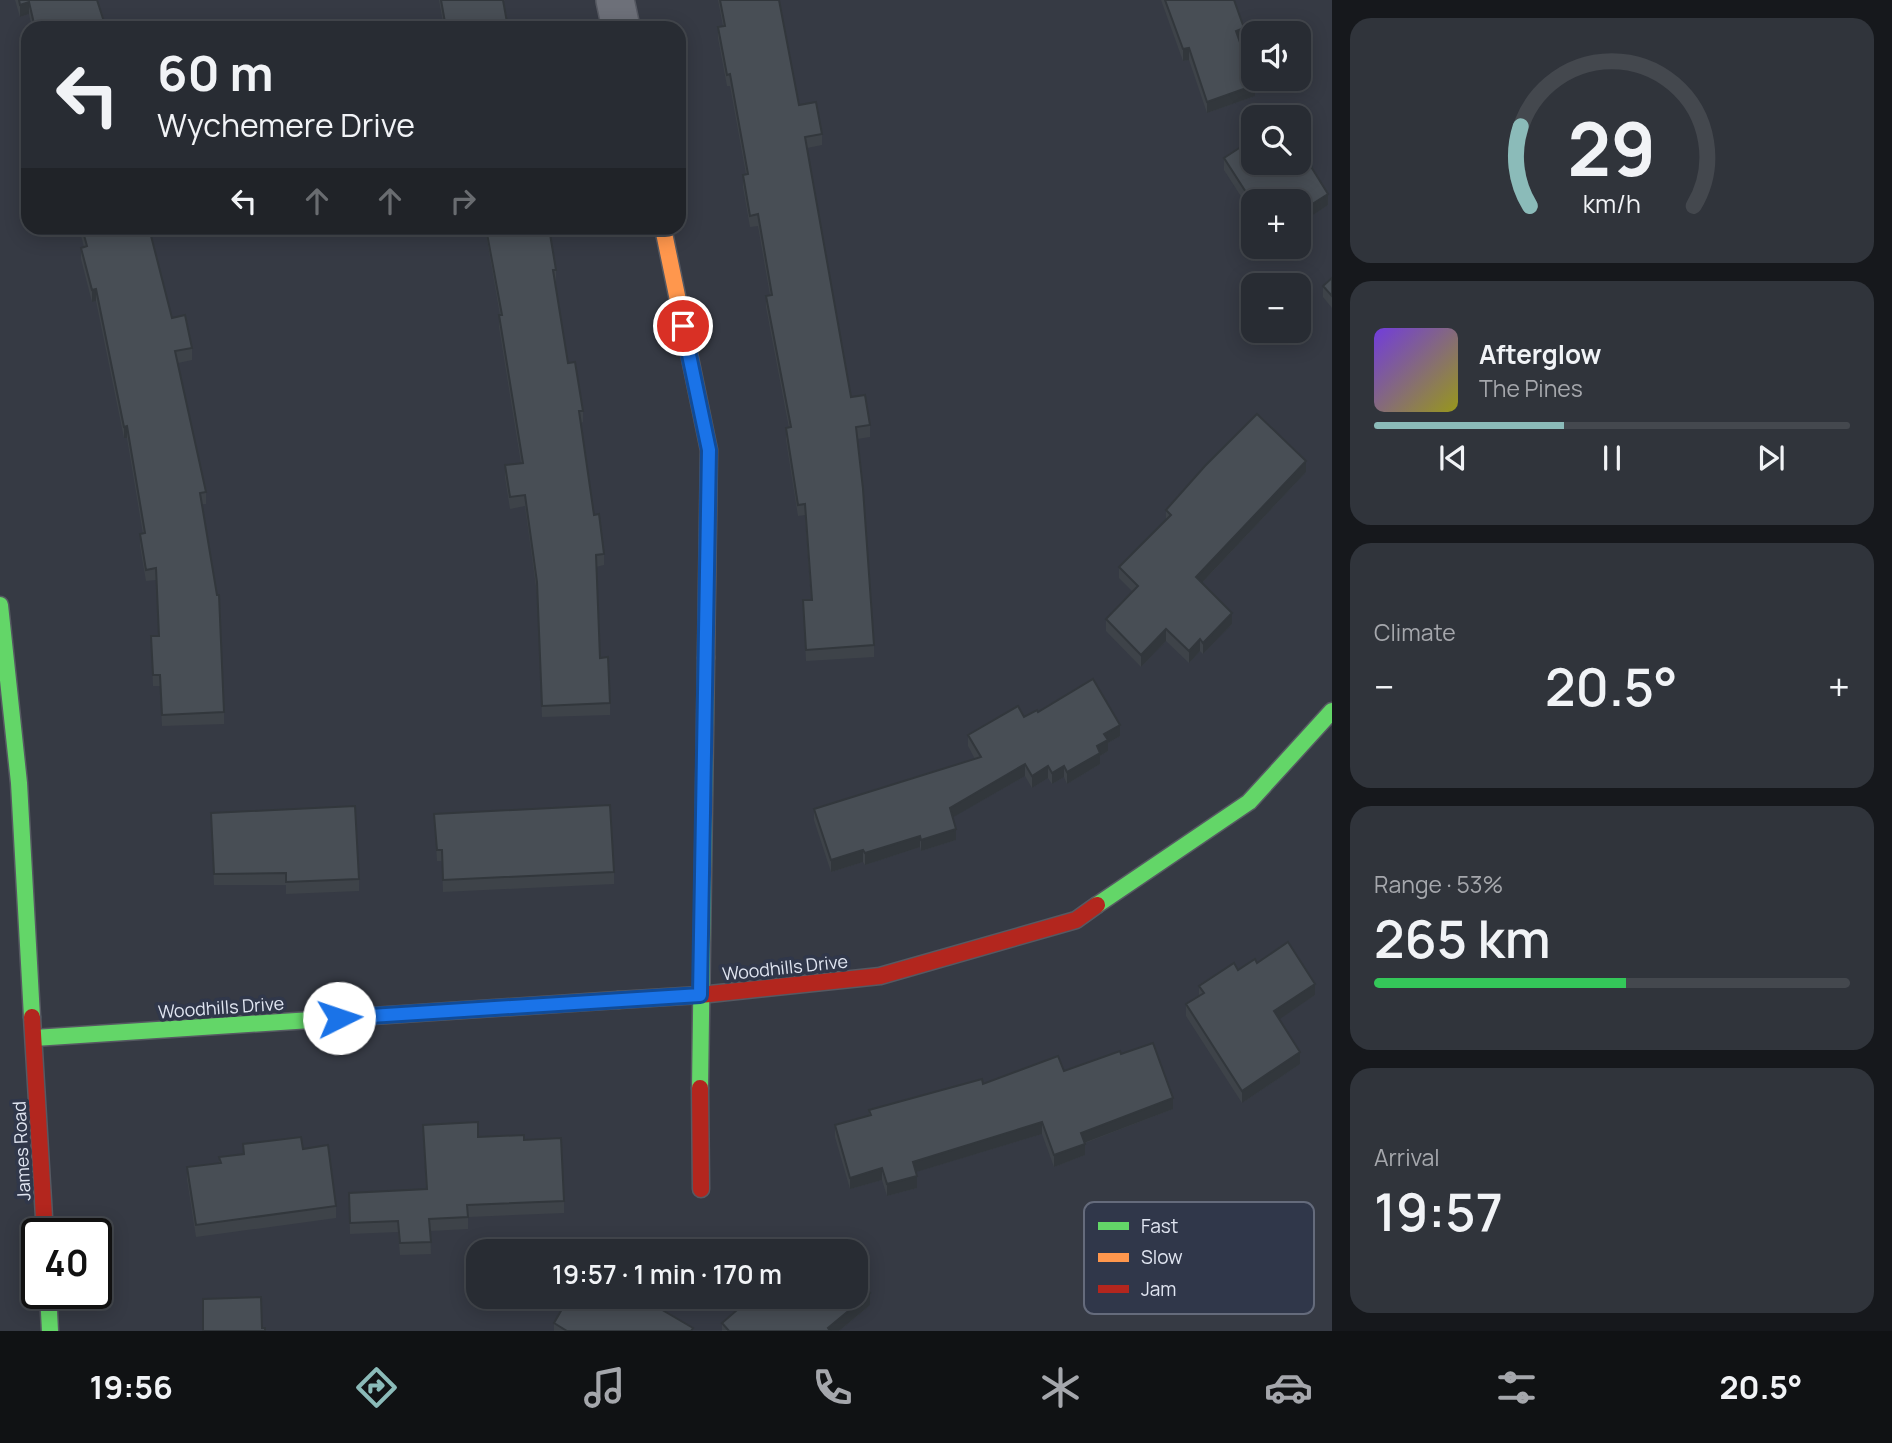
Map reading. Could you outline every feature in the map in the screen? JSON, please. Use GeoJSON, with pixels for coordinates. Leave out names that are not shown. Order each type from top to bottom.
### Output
{"type":"FeatureCollection","features":[{"type":"Feature","properties":{"kind":"street"},"geometry":{"type":"LineString","coordinates":[[615,0],[620,21]]}},
{"type":"Feature","properties":{"kind":"street"},"geometry":{"type":"LineString","coordinates":[[664,235],[709,450],[700,995],[701,1189]]}},
{"type":"Feature","properties":{"kind":"street","name":"James Road"},"geometry":{"type":"LineString","coordinates":[[0,605],[19,783],[44,1218]]}},
{"type":"Feature","properties":{"kind":"street","name":"Woodhills Drive"},"geometry":{"type":"LineString","coordinates":[[34,1038],[700,995],[880,976],[1076,920],[1249,802],[1332,711]]}},
{"type":"Feature","properties":{"kind":"street"},"geometry":{"type":"LineString","coordinates":[[49,1309],[50,1331]]}},
{"type":"Feature","properties":{"kind":"building"},"geometry":{"type":"Polygon","coordinates":[[[19,0],[97,0],[104,21],[33,21],[29,2],[20,5],[19,0]]]}},
{"type":"Feature","properties":{"kind":"building"},"geometry":{"type":"Polygon","coordinates":[[[441,0],[503,0],[507,21],[445,21],[441,0]]]}},
{"type":"Feature","properties":{"kind":"building"},"geometry":{"type":"Polygon","coordinates":[[[720,0],[779,0],[799,105],[816,102],[822,134],[805,137],[851,397],[865,395],[870,425],[856,427],[874,645],[806,650],[803,600],[812,600],[805,504],[798,505],[786,428],[791,427],[766,296],[772,295],[758,214],[750,216],[743,175],[748,174],[730,74],[727,75],[718,27],[725,26],[720,0]]]}},
{"type":"Feature","properties":{"kind":"building"},"geometry":{"type":"Polygon","coordinates":[[[1165,0],[1234,0],[1242,21],[1241,29],[1236,31],[1241,45],[1241,90],[1207,102],[1189,48],[1183,49],[1165,0]]]}},
{"type":"Feature","properties":{"kind":"building"},"geometry":{"type":"Polygon","coordinates":[[[1241,147],[1241,175],[1311,175],[1311,167],[1328,194],[1311,205],[1311,189],[1244,189],[1224,158],[1241,147]]]}},
{"type":"Feature","properties":{"kind":"building"},"geometry":{"type":"Polygon","coordinates":[[[84,235],[151,235],[172,318],[185,315],[192,348],[175,351],[206,492],[200,493],[219,595],[224,712],[162,715],[160,675],[153,675],[151,636],[159,636],[156,568],[146,570],[140,534],[145,533],[127,426],[124,427],[96,289],[92,290],[81,248],[87,246],[84,235]]]}},
{"type":"Feature","properties":{"kind":"building"},"geometry":{"type":"Polygon","coordinates":[[[487,235],[550,235],[568,363],[575,362],[583,411],[579,411],[594,515],[599,514],[604,554],[596,555],[600,658],[608,657],[610,703],[542,706],[537,582],[525,495],[510,497],[505,465],[523,463],[499,315],[502,315],[487,235]]]}},
{"type":"Feature","properties":{"kind":"building"},"geometry":{"type":"Polygon","coordinates":[[[1332,278],[1332,296],[1323,286],[1332,278]]]}},
{"type":"Feature","properties":{"kind":"building"},"geometry":{"type":"Polygon","coordinates":[[[1257,414],[1306,461],[1196,577],[1232,613],[1203,643],[1200,639],[1189,651],[1166,629],[1141,655],[1106,619],[1138,586],[1119,567],[1171,515],[1166,510],[1205,466],[1257,414]]]}},
{"type":"Feature","properties":{"kind":"building"},"geometry":{"type":"Polygon","coordinates":[[[1093,679],[1120,725],[1104,734],[1108,740],[1097,746],[1100,753],[1067,772],[1064,766],[1052,773],[1048,766],[1032,776],[1025,764],[950,808],[956,829],[921,840],[920,836],[831,860],[814,809],[981,757],[968,735],[1018,706],[1024,717],[1037,710],[1038,712],[1093,679]]]}},
{"type":"Feature","properties":{"kind":"building"},"geometry":{"type":"Polygon","coordinates":[[[610,805],[614,872],[443,880],[442,850],[437,850],[434,814],[610,805]]]}},
{"type":"Feature","properties":{"kind":"building"},"geometry":{"type":"Polygon","coordinates":[[[355,806],[359,879],[286,882],[286,873],[214,874],[211,813],[355,806]]]}},
{"type":"Feature","properties":{"kind":"building"},"geometry":{"type":"Polygon","coordinates":[[[1288,942],[1315,984],[1274,1011],[1300,1052],[1242,1091],[1186,1004],[1204,993],[1199,986],[1234,963],[1238,970],[1255,959],[1257,963],[1288,942]]]}},
{"type":"Feature","properties":{"kind":"building"},"geometry":{"type":"Polygon","coordinates":[[[1153,1043],[1173,1098],[1081,1133],[1085,1144],[1054,1155],[1042,1122],[913,1162],[917,1176],[887,1184],[882,1168],[850,1178],[835,1125],[871,1115],[869,1110],[982,1079],[983,1084],[1058,1056],[1064,1071],[1120,1051],[1121,1054],[1153,1043]]]}},
{"type":"Feature","properties":{"kind":"building"},"geometry":{"type":"Polygon","coordinates":[[[478,1122],[478,1137],[524,1135],[524,1140],[561,1138],[564,1201],[467,1205],[468,1217],[429,1219],[431,1242],[400,1243],[398,1221],[350,1223],[349,1193],[427,1189],[423,1125],[478,1122]]]}},
{"type":"Feature","properties":{"kind":"building"},"geometry":{"type":"Polygon","coordinates":[[[301,1137],[303,1149],[328,1145],[336,1206],[196,1225],[187,1167],[221,1163],[219,1157],[244,1154],[243,1144],[301,1137]]]}},
{"type":"Feature","properties":{"kind":"building"},"geometry":{"type":"Polygon","coordinates":[[[261,1297],[262,1328],[265,1328],[265,1331],[203,1331],[203,1299],[261,1297]]]}},
{"type":"Feature","properties":{"kind":"building"},"geometry":{"type":"Polygon","coordinates":[[[562,1309],[661,1309],[693,1328],[691,1331],[567,1331],[554,1323],[562,1309]]]}},
{"type":"Feature","properties":{"kind":"building"},"geometry":{"type":"Polygon","coordinates":[[[738,1309],[851,1309],[828,1328],[830,1331],[729,1331],[722,1323],[738,1309]]]}},
{"type":"Feature","properties":{"kind":"traffic: fast"},"geometry":{"type":"LineString","coordinates":[[0,605],[19,783],[32,1017]]}},
{"type":"Feature","properties":{"kind":"traffic: fast"},"geometry":{"type":"LineString","coordinates":[[700,1088],[706,658]]}},
{"type":"Feature","properties":{"kind":"traffic: fast"},"geometry":{"type":"LineString","coordinates":[[1097,905],[1249,802],[1332,711]]}},
{"type":"Feature","properties":{"kind":"traffic: fast"},"geometry":{"type":"LineString","coordinates":[[34,1038],[618,1000]]}},
{"type":"Feature","properties":{"kind":"traffic: fast"},"geometry":{"type":"LineString","coordinates":[[49,1309],[50,1331]]}},
{"type":"Feature","properties":{"kind":"traffic: slow"},"geometry":{"type":"LineString","coordinates":[[664,235],[709,450],[706,658]]}},
{"type":"Feature","properties":{"kind":"traffic: jam"},"geometry":{"type":"LineString","coordinates":[[618,1000],[700,995],[880,976],[1076,920],[1097,905]]}},
{"type":"Feature","properties":{"kind":"traffic: jam"},"geometry":{"type":"LineString","coordinates":[[32,1017],[44,1218]]}},
{"type":"Feature","properties":{"kind":"traffic: jam"},"geometry":{"type":"LineString","coordinates":[[700,1088],[701,1189]]}},
{"type":"Feature","properties":{"kind":"route"},"geometry":{"type":"LineString","coordinates":[[339,1018],[700,995],[709,450],[683,326]]}}]}
